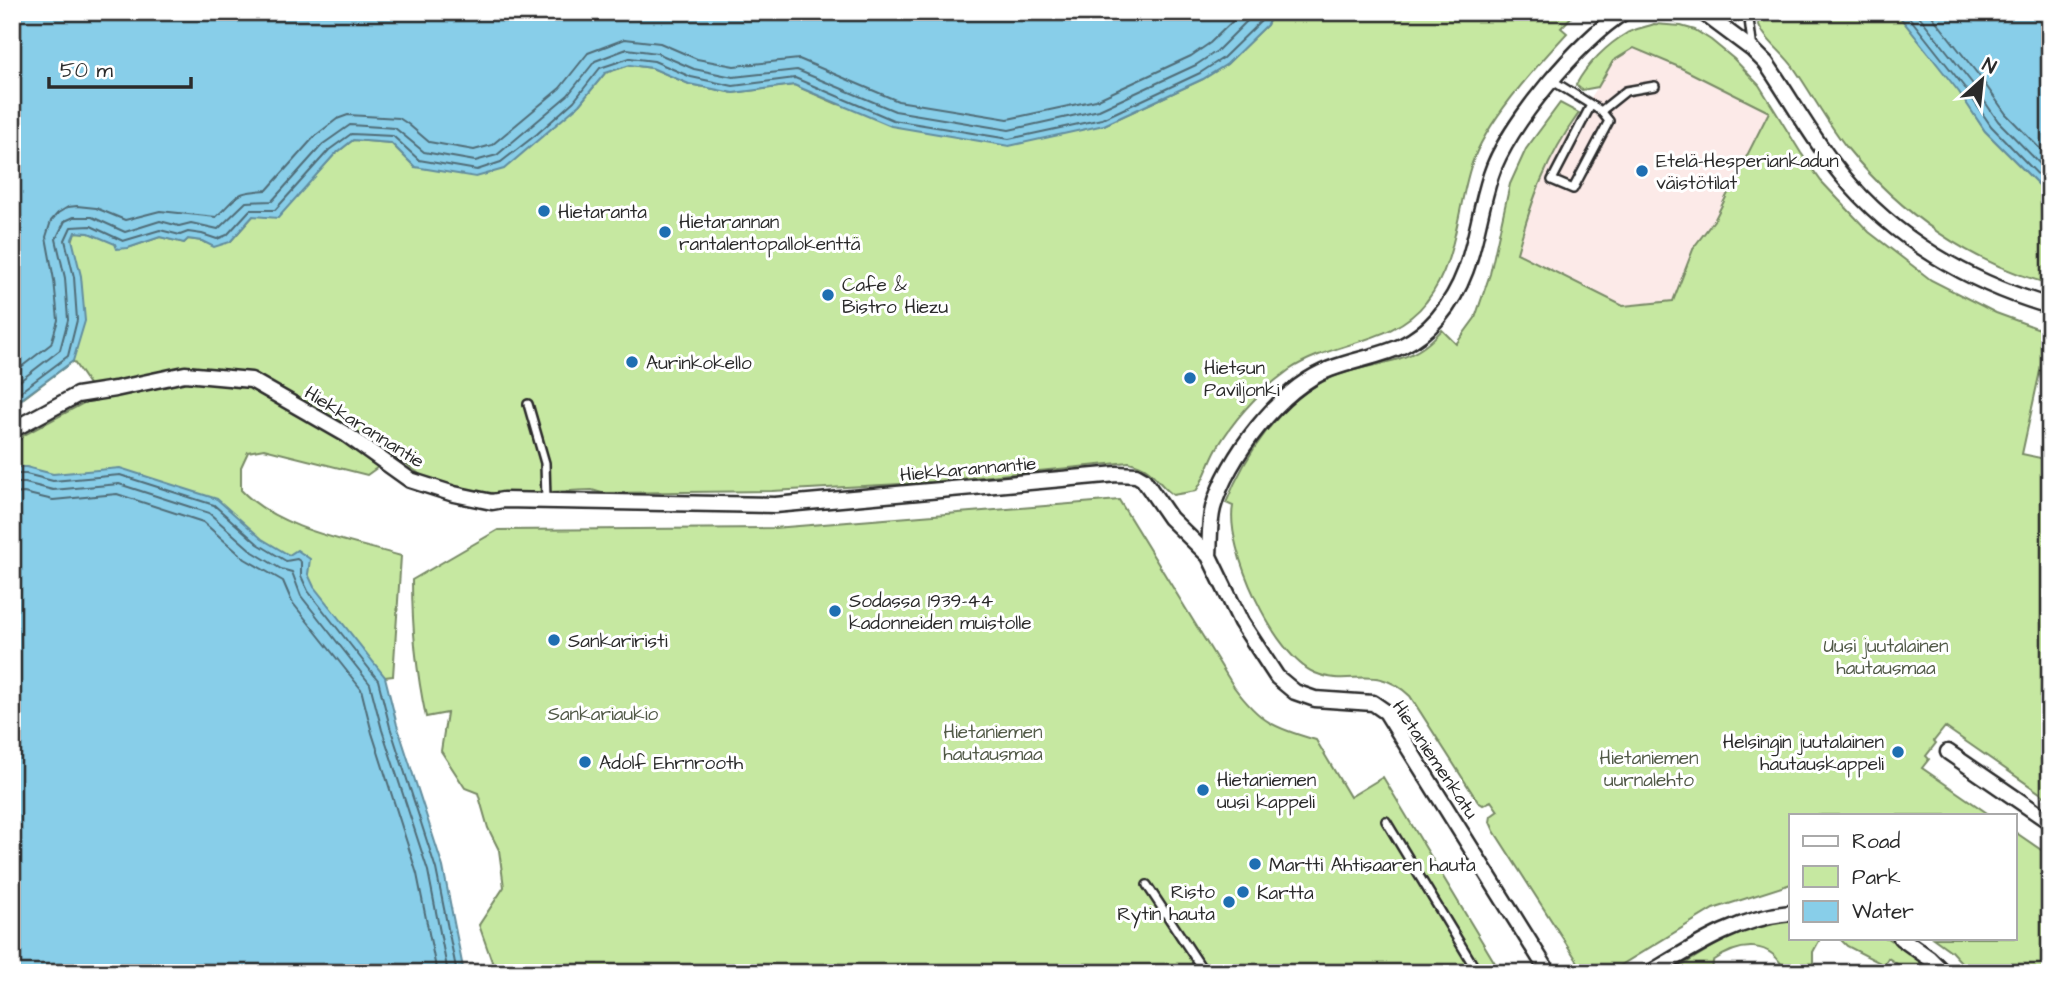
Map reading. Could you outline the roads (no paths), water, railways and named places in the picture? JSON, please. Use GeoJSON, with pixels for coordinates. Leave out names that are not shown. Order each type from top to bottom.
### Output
{"type":"FeatureCollection","features":[{"type":"Feature","properties":{"kind":"street"},"geometry":{"type":"LineString","coordinates":[[1209,556],[1214,505],[1235,457],[1270,414],[1295,391],[1325,371],[1391,352],[1411,341],[1438,317],[1451,299],[1473,254],[1491,174],[1506,140],[1587,41],[1624,12]]}},
{"type":"Feature","properties":{"kind":"street"},"geometry":{"type":"LineString","coordinates":[[1702,12],[1766,63],[1840,173],[1874,209],[1930,254],[1981,281],[2050,306]]}},
{"type":"Feature","properties":{"kind":"street","name":"Hiekkarannantie"},"geometry":{"type":"LineString","coordinates":[[12,430],[76,395],[115,390],[185,374],[251,380],[347,435],[410,480],[454,494],[492,502],[775,505],[1117,474],[1136,475],[1143,479],[1170,518],[1209,556]]}},
{"type":"Feature","properties":{"kind":"street","name":"Hietaniemenkatu"},"geometry":{"type":"LineString","coordinates":[[1209,556],[1241,622],[1277,677],[1295,692],[1315,699],[1373,703],[1386,712],[1549,973]]}},
{"type":"Feature","properties":{"kind":"street"},"geometry":{"type":"LineString","coordinates":[[1948,752],[2050,822]]}},
{"type":"Feature","properties":{"kind":"street"},"geometry":{"type":"LineString","coordinates":[[1650,973],[1714,934],[1744,921],[1789,913]]}},
{"type":"Feature","properties":{"kind":"street"},"geometry":{"type":"LineString","coordinates":[[1904,940],[1944,973]]}},
{"type":"Feature","properties":{"kind":"lane"},"geometry":{"type":"LineString","coordinates":[[1748,12],[1753,50]]}},
{"type":"Feature","properties":{"kind":"lane"},"geometry":{"type":"LineString","coordinates":[[1553,81],[1601,111],[1609,121],[1573,190],[1552,180],[1591,105]]}},
{"type":"Feature","properties":{"kind":"lane"},"geometry":{"type":"LineString","coordinates":[[1601,111],[1626,90],[1655,86]]}},
{"type":"Feature","properties":{"kind":"lane"},"geometry":{"type":"LineString","coordinates":[[528,404],[545,463],[546,501]]}},
{"type":"Feature","properties":{"kind":"lane"},"geometry":{"type":"LineString","coordinates":[[1386,821],[1478,973]]}},
{"type":"Feature","properties":{"kind":"lane"},"geometry":{"type":"LineString","coordinates":[[1147,885],[1205,973]]}},
{"type":"Feature","properties":{"kind":"water"},"geometry":{"type":"Polygon","coordinates":[[[12,12],[1273,12],[1267,25],[1227,64],[1203,79],[1104,125],[1009,146],[891,126],[794,85],[733,93],[689,84],[652,68],[630,65],[605,73],[579,105],[504,169],[476,177],[415,167],[391,143],[353,140],[334,155],[278,218],[253,216],[230,242],[214,247],[202,241],[188,239],[184,243],[160,237],[117,249],[115,244],[89,233],[75,232],[72,239],[81,276],[85,321],[73,361],[12,406],[12,12]]]}},
{"type":"Feature","properties":{"kind":"water"},"geometry":{"type":"Polygon","coordinates":[[[1896,12],[2050,12],[2050,196],[1985,131],[1959,92],[1896,12]]]}},
{"type":"Feature","properties":{"kind":"water"},"geometry":{"type":"Polygon","coordinates":[[[12,467],[26,467],[53,474],[120,468],[217,499],[262,539],[289,555],[297,550],[310,559],[308,574],[314,587],[385,677],[397,725],[443,867],[464,973],[12,973],[12,467]]]}},
{"type":"Feature","properties":{"kind":"place","name":"Etelä-Hesperiankadun väistötilat"},"geometry":{"type":"Point","coordinates":[1642,171]}},
{"type":"Feature","properties":{"kind":"place","name":"Hietaranta"},"geometry":{"type":"Point","coordinates":[544,211]}},
{"type":"Feature","properties":{"kind":"place","name":"Hietarannan rantalentopallokenttä"},"geometry":{"type":"Point","coordinates":[665,232]}},
{"type":"Feature","properties":{"kind":"place","name":"Cafe & Bistro Hiezu"},"geometry":{"type":"Point","coordinates":[828,295]}},
{"type":"Feature","properties":{"kind":"place","name":"Aurinkokello"},"geometry":{"type":"Point","coordinates":[632,362]}},
{"type":"Feature","properties":{"kind":"place","name":"Hietsun Paviljonki"},"geometry":{"type":"Point","coordinates":[1190,378]}},
{"type":"Feature","properties":{"kind":"place","name":"Sodassa 1939–44 kadonneiden muistolle"},"geometry":{"type":"Point","coordinates":[835,611]}},
{"type":"Feature","properties":{"kind":"place","name":"Sankariristi"},"geometry":{"type":"Point","coordinates":[554,640]}},
{"type":"Feature","properties":{"kind":"place","name":"Helsingin juutalainen hautauskappeli"},"geometry":{"type":"Point","coordinates":[1898,752]}},
{"type":"Feature","properties":{"kind":"place","name":"Adolf Ehrnrooth"},"geometry":{"type":"Point","coordinates":[585,762]}},
{"type":"Feature","properties":{"kind":"place","name":"Hietaniemen uusi kappeli"},"geometry":{"type":"Point","coordinates":[1203,790]}},
{"type":"Feature","properties":{"kind":"place","name":"Martti Ahtisaaren hauta"},"geometry":{"type":"Point","coordinates":[1255,864]}},
{"type":"Feature","properties":{"kind":"place","name":"Kartta"},"geometry":{"type":"Point","coordinates":[1243,892]}},
{"type":"Feature","properties":{"kind":"place","name":"Risto Rytin hauta"},"geometry":{"type":"Point","coordinates":[1229,902]}},
{"type":"Feature","properties":{"kind":"park label","name":"Uusi juutalainen hautausmaa"},"geometry":{"type":"Point","coordinates":[1886,656]}},
{"type":"Feature","properties":{"kind":"park label","name":"Sankariaukio"},"geometry":{"type":"Point","coordinates":[603,713]}},
{"type":"Feature","properties":{"kind":"park label","name":"Hietaniemen hautausmaa"},"geometry":{"type":"Point","coordinates":[993,742]}},
{"type":"Feature","properties":{"kind":"park label","name":"Hietaniemen uurnalehto"},"geometry":{"type":"Point","coordinates":[1649,768]}}]}
